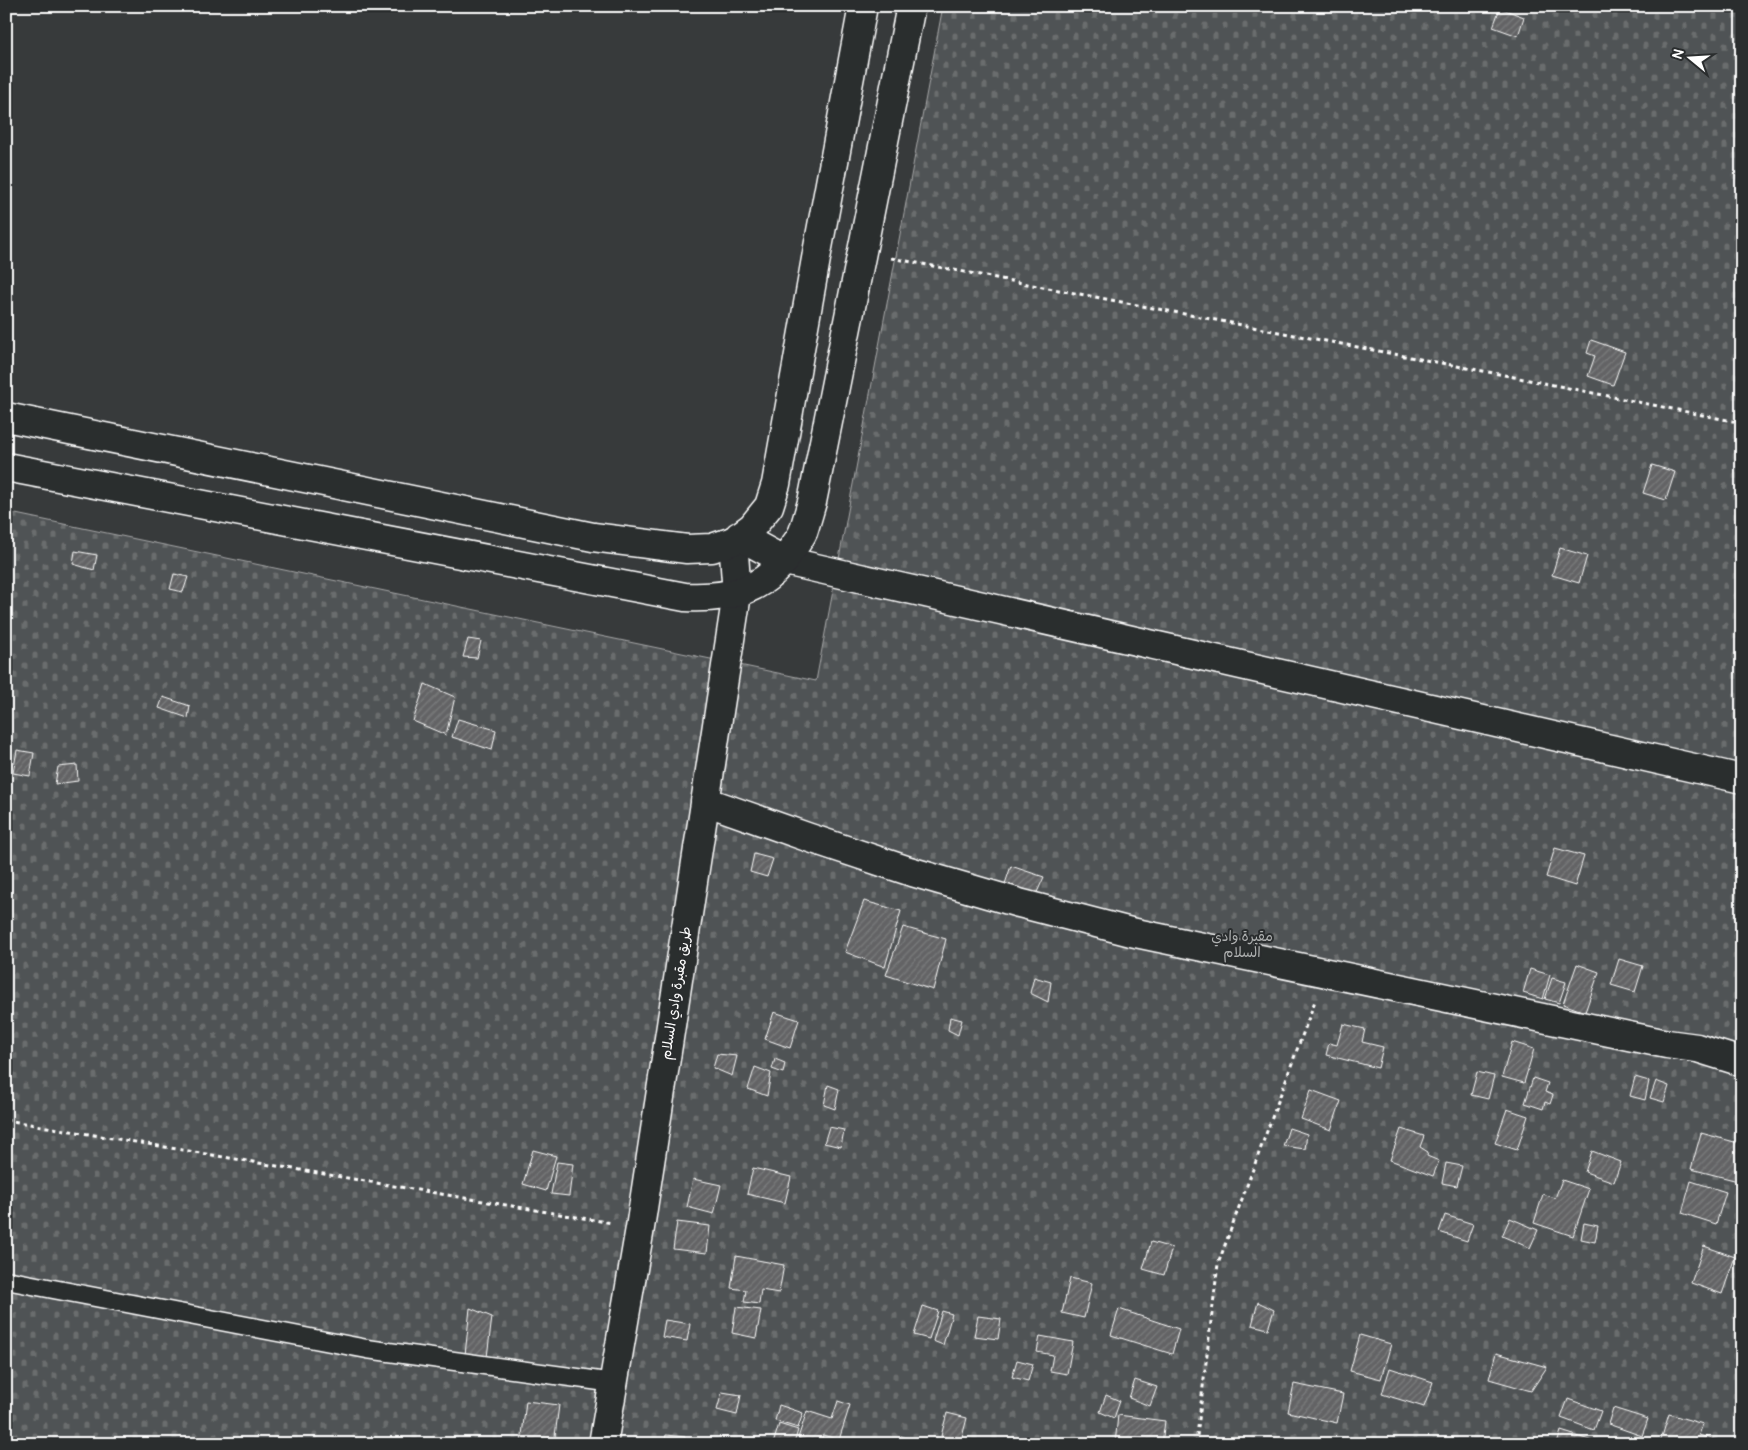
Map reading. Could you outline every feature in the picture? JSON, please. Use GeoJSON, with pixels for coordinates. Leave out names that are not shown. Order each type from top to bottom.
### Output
{"type":"FeatureCollection","features":[{"type":"Feature","properties":{"kind":"street"},"geometry":{"type":"LineString","coordinates":[[6,417],[593,537],[687,550],[712,548],[736,539],[752,527],[769,506],[776,484],[863,6]]}},
{"type":"Feature","properties":{"kind":"street"},"geometry":{"type":"LineString","coordinates":[[6,467],[685,597],[709,598],[737,594],[751,588],[769,576],[785,561],[802,534],[812,502],[911,6]]}},
{"type":"Feature","properties":{"kind":"street"},"geometry":{"type":"LineString","coordinates":[[736,539],[785,561],[1742,779]]}},
{"type":"Feature","properties":{"kind":"street","name":"طريق مقبرة وادي السلام"},"geometry":{"type":"LineString","coordinates":[[603,1444],[640,1228],[737,594],[736,539]]}},
{"type":"Feature","properties":{"kind":"street"},"geometry":{"type":"LineString","coordinates":[[705,801],[909,871],[1019,903],[1131,932],[1667,1044],[1697,1048],[1742,1062]]}},
{"type":"Feature","properties":{"kind":"lane"},"geometry":{"type":"LineString","coordinates":[[6,1280],[367,1349],[614,1383]]}},
{"type":"Feature","properties":{"kind":"path"},"geometry":{"type":"LineString","coordinates":[[862,253],[1514,377],[1742,423]]}},
{"type":"Feature","properties":{"kind":"path"},"geometry":{"type":"LineString","coordinates":[[1196,1444],[1218,1264],[1325,972]]}},
{"type":"Feature","properties":{"kind":"path"},"geometry":{"type":"LineString","coordinates":[[6,1120],[640,1228]]}},
{"type":"Feature","properties":{"kind":"green space","name":"مقبرة وادي السلام"},"geometry":{"type":"Polygon","coordinates":[[[943,6],[1742,6],[1742,1444],[6,1444],[6,512],[816,681],[943,6]]]}},
{"type":"Feature","properties":{"kind":"building"},"geometry":{"type":"Polygon","coordinates":[[[1500,8],[1524,17],[1518,36],[1493,27],[1500,8]]]}},
{"type":"Feature","properties":{"kind":"building"},"geometry":{"type":"Polygon","coordinates":[[[1591,340],[1625,352],[1613,385],[1588,376],[1595,356],[1587,353],[1591,340]]]}},
{"type":"Feature","properties":{"kind":"building"},"geometry":{"type":"Polygon","coordinates":[[[1652,465],[1675,472],[1666,500],[1643,493],[1652,465]]]}},
{"type":"Feature","properties":{"kind":"building"},"geometry":{"type":"Polygon","coordinates":[[[1560,548],[1587,556],[1579,583],[1552,575],[1560,548]]]}},
{"type":"Feature","properties":{"kind":"building"},"geometry":{"type":"Polygon","coordinates":[[[75,551],[97,555],[94,570],[73,564],[75,551]]]}},
{"type":"Feature","properties":{"kind":"building"},"geometry":{"type":"Polygon","coordinates":[[[174,574],[188,577],[183,592],[170,589],[174,574]]]}},
{"type":"Feature","properties":{"kind":"building"},"geometry":{"type":"Polygon","coordinates":[[[468,639],[481,641],[477,658],[463,657],[468,639]]]}},
{"type":"Feature","properties":{"kind":"building"},"geometry":{"type":"Polygon","coordinates":[[[425,684],[455,697],[446,735],[413,721],[425,684]]]}},
{"type":"Feature","properties":{"kind":"building"},"geometry":{"type":"Polygon","coordinates":[[[163,697],[190,706],[188,718],[159,708],[163,697]]]}},
{"type":"Feature","properties":{"kind":"building"},"geometry":{"type":"Polygon","coordinates":[[[458,719],[496,730],[492,750],[452,737],[458,719]]]}},
{"type":"Feature","properties":{"kind":"building"},"geometry":{"type":"Polygon","coordinates":[[[17,750],[34,753],[30,776],[13,773],[17,750]]]}},
{"type":"Feature","properties":{"kind":"building"},"geometry":{"type":"Polygon","coordinates":[[[77,765],[78,781],[55,784],[58,767],[77,765]]]}},
{"type":"Feature","properties":{"kind":"building"},"geometry":{"type":"Polygon","coordinates":[[[1555,848],[1584,856],[1575,886],[1546,877],[1555,848]]]}},
{"type":"Feature","properties":{"kind":"building"},"geometry":{"type":"Polygon","coordinates":[[[754,854],[773,859],[767,877],[750,872],[754,854]]]}},
{"type":"Feature","properties":{"kind":"building"},"geometry":{"type":"Polygon","coordinates":[[[1011,866],[1044,877],[1034,899],[1004,887],[1011,866]]]}},
{"type":"Feature","properties":{"kind":"building"},"geometry":{"type":"Polygon","coordinates":[[[864,901],[901,911],[885,967],[845,952],[864,901]]]}},
{"type":"Feature","properties":{"kind":"building"},"geometry":{"type":"Polygon","coordinates":[[[903,927],[946,939],[933,990],[886,975],[903,927]]]}},
{"type":"Feature","properties":{"kind":"building"},"geometry":{"type":"Polygon","coordinates":[[[1619,959],[1643,966],[1635,992],[1611,985],[1619,959]]]}},
{"type":"Feature","properties":{"kind":"building"},"geometry":{"type":"Polygon","coordinates":[[[1577,964],[1599,972],[1585,1012],[1563,1004],[1577,964]]]}},
{"type":"Feature","properties":{"kind":"building"},"geometry":{"type":"Polygon","coordinates":[[[1530,969],[1550,975],[1543,999],[1523,993],[1530,969]]]}},
{"type":"Feature","properties":{"kind":"building"},"geometry":{"type":"Polygon","coordinates":[[[1034,977],[1051,982],[1048,1002],[1030,993],[1034,977]]]}},
{"type":"Feature","properties":{"kind":"building"},"geometry":{"type":"Polygon","coordinates":[[[1552,978],[1566,982],[1559,1003],[1545,999],[1552,978]]]}},
{"type":"Feature","properties":{"kind":"building"},"geometry":{"type":"Polygon","coordinates":[[[774,1012],[799,1020],[790,1048],[765,1039],[774,1012]]]}},
{"type":"Feature","properties":{"kind":"building"},"geometry":{"type":"Polygon","coordinates":[[[950,1017],[962,1020],[958,1035],[948,1030],[950,1017]]]}},
{"type":"Feature","properties":{"kind":"building"},"geometry":{"type":"Polygon","coordinates":[[[1343,1024],[1365,1029],[1362,1042],[1383,1047],[1378,1068],[1326,1055],[1329,1043],[1337,1045],[1343,1024]]]}},
{"type":"Feature","properties":{"kind":"building"},"geometry":{"type":"Polygon","coordinates":[[[1512,1042],[1534,1049],[1524,1083],[1502,1077],[1512,1042]]]}},
{"type":"Feature","properties":{"kind":"building"},"geometry":{"type":"Polygon","coordinates":[[[717,1054],[737,1056],[732,1076],[713,1068],[717,1054]]]}},
{"type":"Feature","properties":{"kind":"building"},"geometry":{"type":"Polygon","coordinates":[[[775,1059],[785,1063],[783,1073],[772,1069],[775,1059]]]}},
{"type":"Feature","properties":{"kind":"building"},"geometry":{"type":"Polygon","coordinates":[[[755,1067],[771,1073],[767,1096],[748,1089],[755,1067]]]}},
{"type":"Feature","properties":{"kind":"building"},"geometry":{"type":"Polygon","coordinates":[[[1477,1072],[1494,1076],[1488,1099],[1471,1095],[1477,1072]]]}},
{"type":"Feature","properties":{"kind":"building"},"geometry":{"type":"Polygon","coordinates":[[[1635,1077],[1649,1081],[1645,1100],[1630,1096],[1635,1077]]]}},
{"type":"Feature","properties":{"kind":"building"},"geometry":{"type":"Polygon","coordinates":[[[1533,1078],[1548,1083],[1545,1092],[1553,1095],[1550,1104],[1545,1102],[1543,1109],[1525,1103],[1533,1078]]]}},
{"type":"Feature","properties":{"kind":"building"},"geometry":{"type":"Polygon","coordinates":[[[1656,1081],[1669,1086],[1664,1102],[1650,1098],[1656,1081]]]}},
{"type":"Feature","properties":{"kind":"building"},"geometry":{"type":"Polygon","coordinates":[[[828,1085],[839,1089],[835,1109],[824,1105],[828,1085]]]}},
{"type":"Feature","properties":{"kind":"building"},"geometry":{"type":"Polygon","coordinates":[[[1311,1090],[1341,1101],[1331,1130],[1301,1119],[1311,1090]]]}},
{"type":"Feature","properties":{"kind":"building"},"geometry":{"type":"Polygon","coordinates":[[[1507,1109],[1528,1116],[1517,1150],[1495,1143],[1507,1109]]]}},
{"type":"Feature","properties":{"kind":"building"},"geometry":{"type":"Polygon","coordinates":[[[829,1127],[844,1130],[841,1147],[824,1143],[829,1127]]]}},
{"type":"Feature","properties":{"kind":"building"},"geometry":{"type":"Polygon","coordinates":[[[1289,1128],[1307,1134],[1305,1149],[1283,1146],[1289,1128]]]}},
{"type":"Feature","properties":{"kind":"building"},"geometry":{"type":"Polygon","coordinates":[[[1401,1129],[1424,1136],[1420,1147],[1428,1152],[1427,1156],[1439,1161],[1433,1176],[1390,1160],[1401,1129]]]}},
{"type":"Feature","properties":{"kind":"building"},"geometry":{"type":"Polygon","coordinates":[[[1701,1133],[1742,1144],[1742,1169],[1738,1181],[1691,1169],[1701,1133]]]}},
{"type":"Feature","properties":{"kind":"building"},"geometry":{"type":"Polygon","coordinates":[[[533,1150],[556,1156],[546,1191],[523,1184],[533,1150]]]}},
{"type":"Feature","properties":{"kind":"building"},"geometry":{"type":"Polygon","coordinates":[[[1592,1151],[1621,1162],[1614,1182],[1585,1172],[1592,1151]]]}},
{"type":"Feature","properties":{"kind":"building"},"geometry":{"type":"Polygon","coordinates":[[[557,1162],[573,1164],[569,1196],[551,1194],[557,1162]]]}},
{"type":"Feature","properties":{"kind":"building"},"geometry":{"type":"Polygon","coordinates":[[[1446,1163],[1462,1166],[1457,1186],[1442,1183],[1446,1163]]]}},
{"type":"Feature","properties":{"kind":"building"},"geometry":{"type":"Polygon","coordinates":[[[753,1168],[791,1177],[785,1203],[747,1194],[753,1168]]]}},
{"type":"Feature","properties":{"kind":"building"},"geometry":{"type":"Polygon","coordinates":[[[693,1179],[721,1185],[714,1214],[687,1207],[693,1179]]]}},
{"type":"Feature","properties":{"kind":"building"},"geometry":{"type":"Polygon","coordinates":[[[1562,1180],[1589,1189],[1573,1236],[1534,1223],[1543,1194],[1555,1198],[1562,1180]]]}},
{"type":"Feature","properties":{"kind":"building"},"geometry":{"type":"Polygon","coordinates":[[[1691,1181],[1726,1192],[1716,1224],[1682,1213],[1691,1181]]]}},
{"type":"Feature","properties":{"kind":"building"},"geometry":{"type":"Polygon","coordinates":[[[1445,1215],[1473,1224],[1467,1241],[1439,1232],[1445,1215]]]}},
{"type":"Feature","properties":{"kind":"building"},"geometry":{"type":"Polygon","coordinates":[[[1510,1218],[1538,1230],[1530,1248],[1502,1236],[1510,1218]]]}},
{"type":"Feature","properties":{"kind":"building"},"geometry":{"type":"Polygon","coordinates":[[[677,1222],[710,1226],[707,1253],[673,1249],[677,1222]]]}},
{"type":"Feature","properties":{"kind":"building"},"geometry":{"type":"Polygon","coordinates":[[[1584,1223],[1598,1226],[1595,1242],[1581,1239],[1584,1223]]]}},
{"type":"Feature","properties":{"kind":"building"},"geometry":{"type":"Polygon","coordinates":[[[1151,1242],[1172,1248],[1164,1275],[1143,1269],[1151,1242]]]}},
{"type":"Feature","properties":{"kind":"building"},"geometry":{"type":"Polygon","coordinates":[[[1704,1246],[1735,1257],[1722,1294],[1691,1283],[1704,1246]]]}},
{"type":"Feature","properties":{"kind":"building"},"geometry":{"type":"Polygon","coordinates":[[[736,1256],[784,1265],[779,1293],[761,1290],[759,1304],[744,1302],[746,1290],[731,1288],[736,1256]]]}},
{"type":"Feature","properties":{"kind":"building"},"geometry":{"type":"Polygon","coordinates":[[[1070,1278],[1092,1283],[1084,1318],[1062,1313],[1070,1278]]]}},
{"type":"Feature","properties":{"kind":"building"},"geometry":{"type":"Polygon","coordinates":[[[1258,1302],[1274,1310],[1268,1329],[1252,1325],[1258,1302]]]}},
{"type":"Feature","properties":{"kind":"building"},"geometry":{"type":"Polygon","coordinates":[[[923,1306],[938,1311],[929,1339],[914,1335],[923,1306]]]}},
{"type":"Feature","properties":{"kind":"building"},"geometry":{"type":"Polygon","coordinates":[[[736,1307],[761,1310],[756,1338],[732,1333],[736,1307]]]}},
{"type":"Feature","properties":{"kind":"building"},"geometry":{"type":"Polygon","coordinates":[[[470,1308],[492,1317],[487,1357],[465,1355],[470,1308]]]}},
{"type":"Feature","properties":{"kind":"building"},"geometry":{"type":"Polygon","coordinates":[[[1119,1309],[1179,1329],[1172,1354],[1111,1335],[1119,1309]]]}},
{"type":"Feature","properties":{"kind":"building"},"geometry":{"type":"Polygon","coordinates":[[[942,1311],[952,1314],[943,1345],[933,1341],[942,1311]]]}},
{"type":"Feature","properties":{"kind":"building"},"geometry":{"type":"Polygon","coordinates":[[[978,1316],[1001,1319],[998,1339],[974,1336],[978,1316]]]}},
{"type":"Feature","properties":{"kind":"building"},"geometry":{"type":"Polygon","coordinates":[[[665,1320],[690,1324],[687,1341],[662,1337],[665,1320]]]}},
{"type":"Feature","properties":{"kind":"building"},"geometry":{"type":"Polygon","coordinates":[[[1360,1335],[1391,1344],[1381,1379],[1350,1371],[1360,1335]]]}},
{"type":"Feature","properties":{"kind":"building"},"geometry":{"type":"Polygon","coordinates":[[[1040,1336],[1073,1342],[1067,1374],[1050,1371],[1053,1355],[1037,1352],[1040,1336]]]}},
{"type":"Feature","properties":{"kind":"building"},"geometry":{"type":"Polygon","coordinates":[[[1496,1353],[1547,1367],[1531,1391],[1489,1379],[1496,1353]]]}},
{"type":"Feature","properties":{"kind":"building"},"geometry":{"type":"Polygon","coordinates":[[[1017,1360],[1033,1364],[1028,1381],[1012,1377],[1017,1360]]]}},
{"type":"Feature","properties":{"kind":"building"},"geometry":{"type":"Polygon","coordinates":[[[1390,1368],[1433,1382],[1424,1407],[1382,1394],[1390,1368]]]}},
{"type":"Feature","properties":{"kind":"building"},"geometry":{"type":"Polygon","coordinates":[[[1135,1380],[1157,1387],[1150,1406],[1129,1398],[1135,1380]]]}},
{"type":"Feature","properties":{"kind":"building"},"geometry":{"type":"Polygon","coordinates":[[[1294,1384],[1343,1394],[1337,1423],[1288,1412],[1294,1384]]]}},
{"type":"Feature","properties":{"kind":"building"},"geometry":{"type":"Polygon","coordinates":[[[722,1392],[741,1395],[737,1415],[717,1410],[722,1392]]]}},
{"type":"Feature","properties":{"kind":"building"},"geometry":{"type":"Polygon","coordinates":[[[1106,1395],[1120,1401],[1114,1418],[1100,1412],[1106,1395]]]}},
{"type":"Feature","properties":{"kind":"building"},"geometry":{"type":"Polygon","coordinates":[[[1568,1399],[1601,1411],[1594,1430],[1561,1418],[1568,1399]]]}},
{"type":"Feature","properties":{"kind":"building"},"geometry":{"type":"Polygon","coordinates":[[[526,1401],[559,1405],[554,1444],[521,1444],[526,1401]]]}},
{"type":"Feature","properties":{"kind":"building"},"geometry":{"type":"Polygon","coordinates":[[[838,1401],[850,1405],[839,1440],[823,1435],[820,1444],[815,1444],[798,1438],[807,1411],[832,1419],[838,1401]]]}},
{"type":"Feature","properties":{"kind":"building"},"geometry":{"type":"Polygon","coordinates":[[[779,1405],[803,1413],[798,1428],[775,1421],[779,1405]]]}},
{"type":"Feature","properties":{"kind":"building"},"geometry":{"type":"Polygon","coordinates":[[[1613,1408],[1648,1419],[1642,1436],[1608,1424],[1613,1408]]]}},
{"type":"Feature","properties":{"kind":"building"},"geometry":{"type":"Polygon","coordinates":[[[947,1413],[967,1418],[961,1441],[941,1436],[947,1413]]]}},
{"type":"Feature","properties":{"kind":"building"},"geometry":{"type":"Polygon","coordinates":[[[1669,1414],[1703,1424],[1699,1435],[1729,1444],[1660,1443],[1669,1414]]]}},
{"type":"Feature","properties":{"kind":"building"},"geometry":{"type":"Polygon","coordinates":[[[1118,1415],[1165,1421],[1162,1444],[1115,1444],[1118,1415]]]}},
{"type":"Feature","properties":{"kind":"building"},"geometry":{"type":"Polygon","coordinates":[[[779,1424],[798,1430],[794,1444],[773,1444],[779,1424]]]}},
{"type":"Feature","properties":{"kind":"building"},"geometry":{"type":"Polygon","coordinates":[[[1561,1431],[1596,1442],[1596,1444],[1557,1444],[1561,1431]]]}},
{"type":"Feature","properties":{"kind":"building"},"geometry":{"type":"Polygon","coordinates":[[[666,1435],[685,1437],[684,1444],[664,1444],[666,1435]]]}},
{"type":"Feature","properties":{"kind":"building"},"geometry":{"type":"Polygon","coordinates":[[[901,1436],[918,1442],[917,1444],[899,1444],[901,1436]]]}}]}
